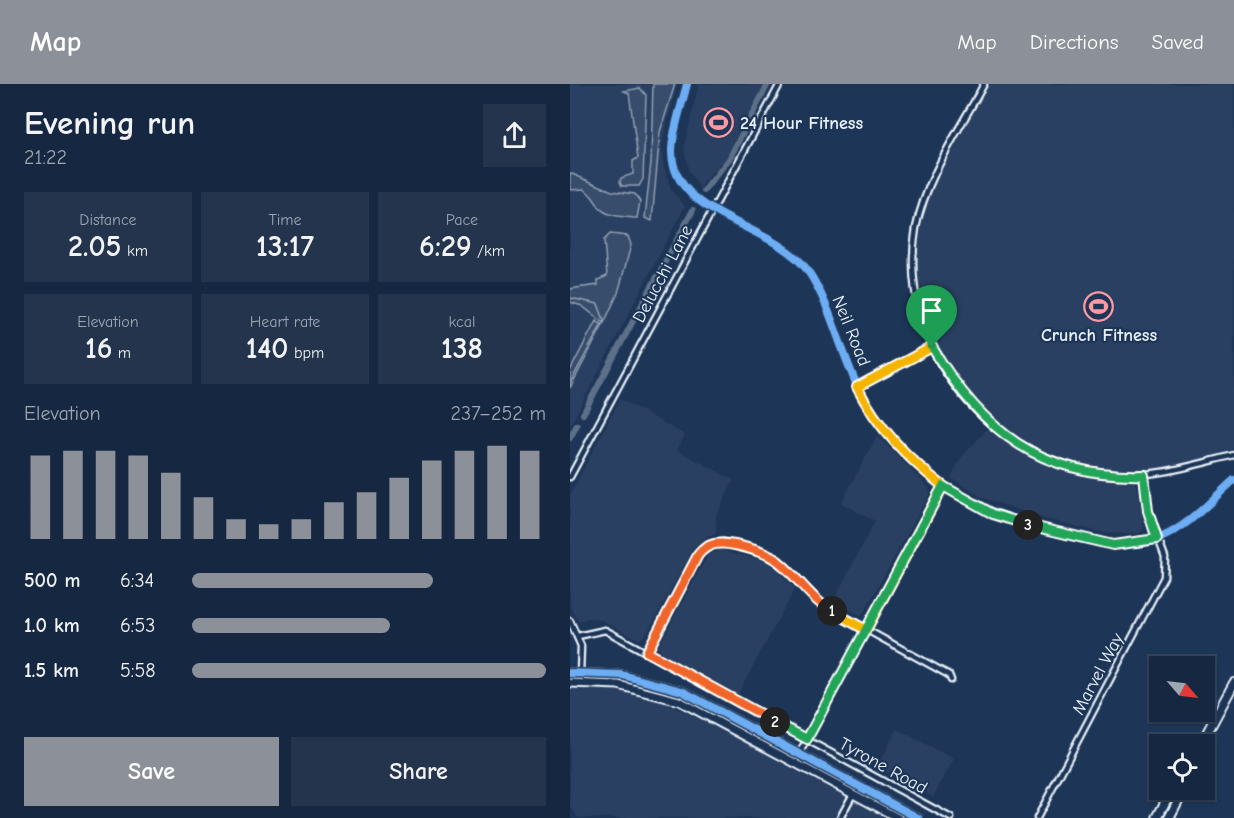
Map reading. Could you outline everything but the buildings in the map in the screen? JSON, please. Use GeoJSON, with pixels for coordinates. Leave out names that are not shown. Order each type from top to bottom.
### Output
{"type":"FeatureCollection","features":[{"type":"Feature","properties":{"kind":"main road"},"geometry":{"type":"LineString","coordinates":[[570,673],[622,675],[682,691],[918,818]]}},
{"type":"Feature","properties":{"kind":"main road"},"geometry":{"type":"LineString","coordinates":[[570,681],[580,673]]}},
{"type":"Feature","properties":{"kind":"main road"},"geometry":{"type":"LineString","coordinates":[[570,681],[649,690],[679,701],[898,818]]}},
{"type":"Feature","properties":{"kind":"main road"},"geometry":{"type":"LineString","coordinates":[[1206,734],[1234,683]]}},
{"type":"Feature","properties":{"kind":"main road"},"geometry":{"type":"LineString","coordinates":[[736,731],[755,737],[791,756],[799,754]]}},
{"type":"Feature","properties":{"kind":"main road"},"geometry":{"type":"LineString","coordinates":[[799,754],[802,760],[838,781],[853,794]]}},
{"type":"Feature","properties":{"kind":"main road"},"geometry":{"type":"LineString","coordinates":[[1157,818],[1166,800]]}},
{"type":"Feature","properties":{"kind":"main road"},"geometry":{"type":"LineString","coordinates":[[1169,818],[1178,800]]}},
{"type":"Feature","properties":{"kind":"street","name":"Neil Road"},"geometry":{"type":"LineString","coordinates":[[687,84],[673,140],[674,164],[685,189],[699,202],[785,248],[805,267],[818,289],[857,387],[874,416],[902,451],[943,486],[999,516],[1085,540],[1125,545],[1157,539],[1186,523],[1234,480]]}},
{"type":"Feature","properties":{"kind":"street","name":"Delucchi Lane"},"geometry":{"type":"LineString","coordinates":[[570,477],[780,84]]}},
{"type":"Feature","properties":{"kind":"street"},"geometry":{"type":"LineString","coordinates":[[984,84],[930,186],[916,226],[914,295],[920,321],[951,379],[973,408],[1016,443],[1044,457],[1076,468],[1110,474],[1144,475],[1175,470],[1234,455]]}},
{"type":"Feature","properties":{"kind":"street"},"geometry":{"type":"LineString","coordinates":[[857,387],[932,347]]}},
{"type":"Feature","properties":{"kind":"street","name":"Marvel Way"},"geometry":{"type":"LineString","coordinates":[[1037,818],[1164,577],[1166,564],[1148,511],[1144,475]]}},
{"type":"Feature","properties":{"kind":"street"},"geometry":{"type":"LineString","coordinates":[[799,754],[943,486]]}},
{"type":"Feature","properties":{"kind":"street"},"geometry":{"type":"LineString","coordinates":[[647,652],[698,555],[707,546],[718,542],[750,548],[769,556],[786,568],[816,601],[949,675],[951,680]]}},
{"type":"Feature","properties":{"kind":"street"},"geometry":{"type":"LineString","coordinates":[[570,621],[578,636],[582,654],[580,673]]}},
{"type":"Feature","properties":{"kind":"street","name":"Tyrone Road"},"geometry":{"type":"LineString","coordinates":[[578,636],[605,630],[951,818]]}},
{"type":"Feature","properties":{"kind":"street"},"geometry":{"type":"LineString","coordinates":[[840,818],[853,794]]}},
{"type":"Feature","properties":{"kind":"shaded area"},"geometry":{"type":"Polygon","coordinates":[[[570,84],[677,84],[662,144],[663,163],[671,190],[685,206],[570,426],[570,84]]]}},
{"type":"Feature","properties":{"kind":"shaded area"},"geometry":{"type":"Polygon","coordinates":[[[653,84],[675,84],[660,132],[652,221],[645,218],[651,162],[653,84]]]}},
{"type":"Feature","properties":{"kind":"shaded area"},"geometry":{"type":"Polygon","coordinates":[[[699,84],[765,84],[726,158],[700,188],[689,172],[684,147],[699,84]]]}},
{"type":"Feature","properties":{"kind":"shaded area"},"geometry":{"type":"Polygon","coordinates":[[[986,84],[1234,84],[1234,453],[1179,467],[1145,472],[1108,472],[1065,463],[1021,443],[997,426],[963,391],[932,340],[923,320],[917,290],[916,259],[926,201],[937,175],[986,84]]]}},
{"type":"Feature","properties":{"kind":"shaded area"},"geometry":{"type":"Polygon","coordinates":[[[640,88],[646,95],[643,179],[639,186],[622,186],[621,178],[633,174],[633,161],[638,158],[629,93],[624,91],[640,88]]]}},
{"type":"Feature","properties":{"kind":"shaded area"},"geometry":{"type":"Polygon","coordinates":[[[570,173],[612,191],[635,194],[640,202],[637,218],[606,213],[584,189],[570,190],[570,173]]]}},
{"type":"Feature","properties":{"kind":"shaded area"},"geometry":{"type":"Polygon","coordinates":[[[610,234],[628,236],[631,245],[618,293],[604,323],[582,306],[570,302],[570,289],[598,285],[598,280],[607,276],[604,240],[610,234]]]}},
{"type":"Feature","properties":{"kind":"shaded area"},"geometry":{"type":"Polygon","coordinates":[[[596,321],[603,325],[570,388],[570,371],[596,321]]]}},
{"type":"Feature","properties":{"kind":"shaded area"},"geometry":{"type":"Polygon","coordinates":[[[620,399],[685,435],[677,450],[734,480],[716,516],[716,534],[707,537],[694,547],[649,630],[640,640],[601,620],[587,618],[579,622],[570,606],[570,495],[620,399]]]}},
{"type":"Feature","properties":{"kind":"shaded area"},"geometry":{"type":"Polygon","coordinates":[[[988,428],[1017,450],[1055,468],[1074,475],[1134,482],[1138,488],[1144,529],[1139,533],[1104,533],[1042,518],[981,497],[951,478],[961,458],[988,428]]]}},
{"type":"Feature","properties":{"kind":"shaded area"},"geometry":{"type":"Polygon","coordinates":[[[877,436],[928,487],[930,493],[862,616],[833,602],[875,521],[841,503],[877,436]]]}},
{"type":"Feature","properties":{"kind":"shaded area"},"geometry":{"type":"Polygon","coordinates":[[[720,550],[763,560],[774,567],[795,589],[738,694],[661,652],[658,647],[708,555],[720,550]]]}},
{"type":"Feature","properties":{"kind":"shaded area"},"geometry":{"type":"Polygon","coordinates":[[[570,688],[608,689],[657,699],[749,743],[796,771],[889,818],[578,818],[570,805],[570,688]]]}},
{"type":"Feature","properties":{"kind":"shaded area"},"geometry":{"type":"Polygon","coordinates":[[[897,729],[954,759],[933,797],[877,767],[897,729]]]}},
{"type":"Feature","properties":{"kind":"waterway"},"geometry":{"type":"LineString","coordinates":[[704,191],[729,159],[768,84]]}},
{"type":"Feature","properties":{"kind":"waterway"},"geometry":{"type":"LineString","coordinates":[[583,414],[693,210]]}},
{"type":"Feature","properties":{"kind":"waterway"},"geometry":{"type":"LineString","coordinates":[[570,298],[598,304],[604,320],[570,383]]}},
{"type":"Feature","properties":{"kind":"waterway"},"geometry":{"type":"LineString","coordinates":[[570,438],[577,425]]}},
{"type":"Feature","properties":{"kind":"cycle path"},"geometry":{"type":"LineString","coordinates":[[687,84],[672,150],[676,173],[688,191],[706,206],[773,241],[793,255],[808,271],[818,287],[854,378],[872,412],[891,438],[932,478],[980,506],[1035,527],[1121,545],[1144,543],[1167,535],[1197,514],[1234,480]]}},
{"type":"Feature","properties":{"kind":"cycle path"},"geometry":{"type":"LineString","coordinates":[[570,673],[622,675],[682,691],[918,818]]}},
{"type":"Feature","properties":{"kind":"place","name":"24 Hour Fitness"},"geometry":{"type":"Point","coordinates":[719,123]}},
{"type":"Feature","properties":{"kind":"place","name":"Crunch Fitness"},"geometry":{"type":"Point","coordinates":[1099,306]}},
{"type":"Feature","properties":{"kind":"route"},"geometry":{"type":"LineString","coordinates":[[932,347],[857,387],[870,410],[902,451],[943,486],[866,630],[825,608],[816,601],[778,561],[750,548],[718,542],[707,546],[698,555],[647,652],[807,739],[902,563],[943,486],[969,502],[1006,519],[1093,542],[1125,545],[1157,539],[1148,511],[1144,475],[1110,474],[1076,468],[1060,464],[1016,443],[973,408],[951,379],[932,347]]}}]}
